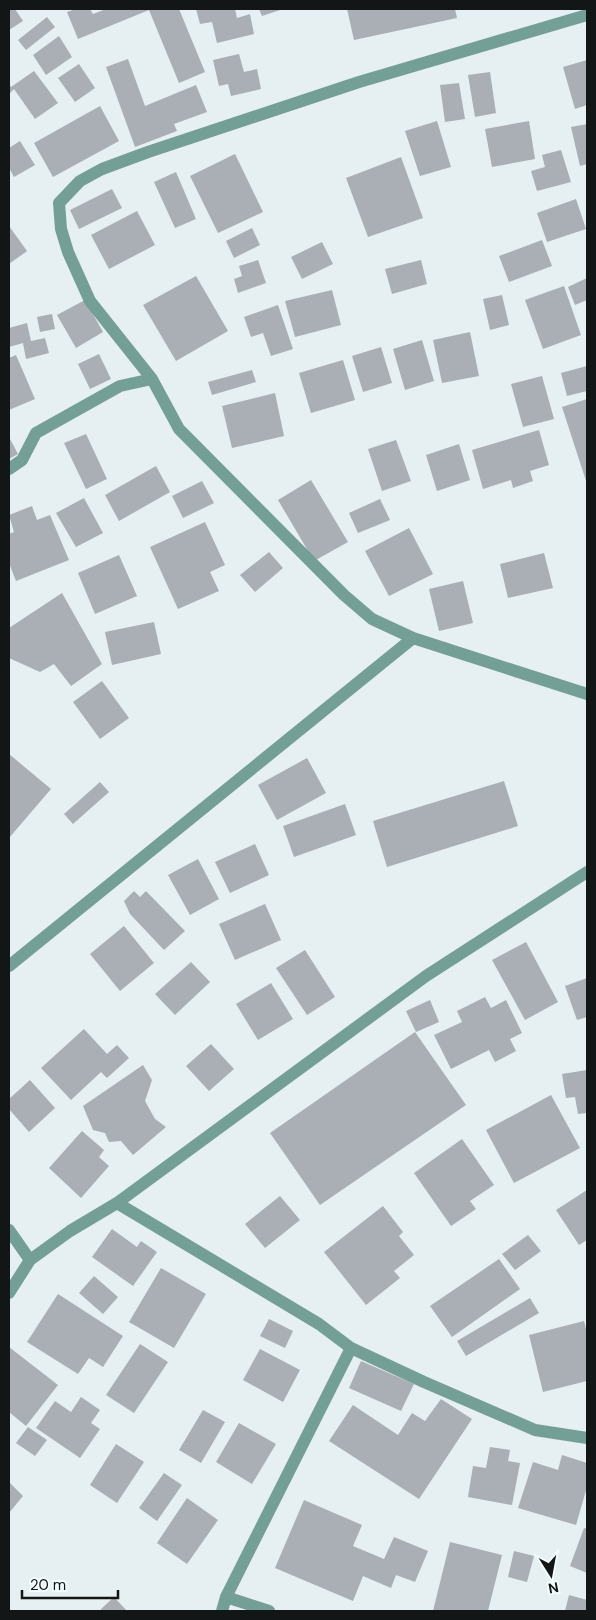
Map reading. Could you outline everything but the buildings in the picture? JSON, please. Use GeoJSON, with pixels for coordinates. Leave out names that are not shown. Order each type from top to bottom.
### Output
{"type":"FeatureCollection","features":[{"type":"Feature","properties":{"kind":"street"},"geometry":{"type":"LineString","coordinates":[[587,16],[359,82],[148,152],[102,169],[80,180],[59,202],[61,229],[68,252],[90,301],[152,379],[179,429],[344,595],[372,619],[413,638],[587,694]]}},
{"type":"Feature","properties":{"kind":"street"},"geometry":{"type":"LineString","coordinates":[[9,469],[22,460],[36,433],[120,386],[152,379]]}},
{"type":"Feature","properties":{"kind":"street"},"geometry":{"type":"LineString","coordinates":[[9,966],[413,638]]}},
{"type":"Feature","properties":{"kind":"street"},"geometry":{"type":"LineString","coordinates":[[9,1293],[30,1260],[70,1231],[117,1203],[426,976],[587,872]]}},
{"type":"Feature","properties":{"kind":"street"},"geometry":{"type":"LineString","coordinates":[[117,1203],[319,1324],[351,1348],[535,1430],[587,1438]]}},
{"type":"Feature","properties":{"kind":"street"},"geometry":{"type":"LineString","coordinates":[[9,1230],[30,1260]]}},
{"type":"Feature","properties":{"kind":"street"},"geometry":{"type":"LineString","coordinates":[[222,1611],[226,1597],[351,1348]]}},
{"type":"Feature","properties":{"kind":"street"},"geometry":{"type":"LineString","coordinates":[[226,1597],[269,1611]]}}]}
